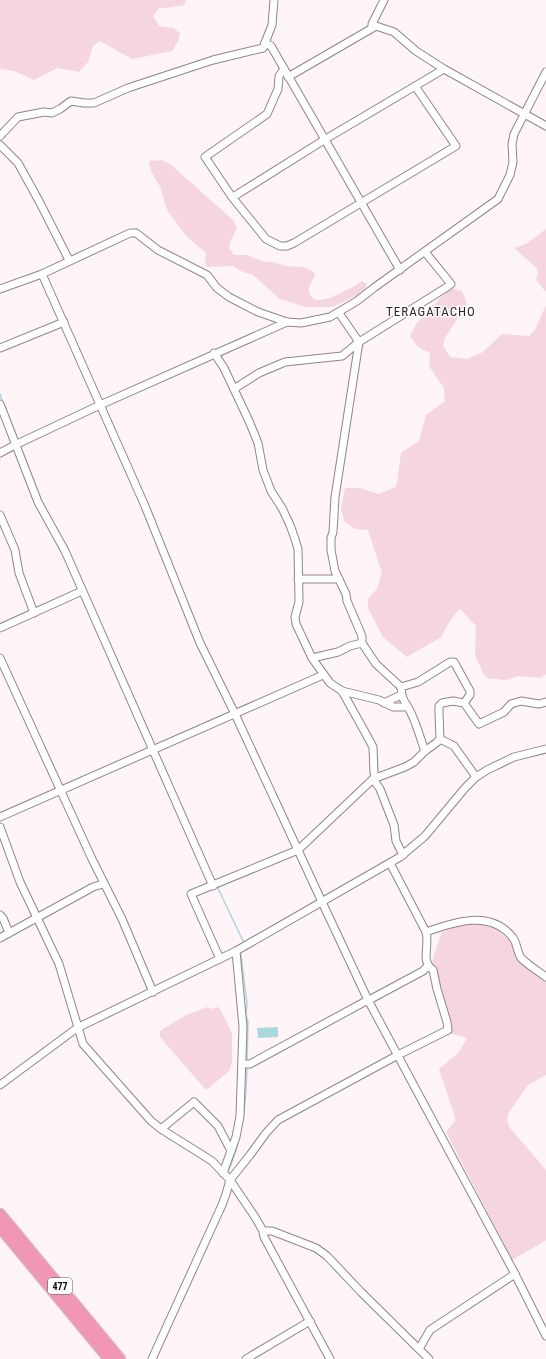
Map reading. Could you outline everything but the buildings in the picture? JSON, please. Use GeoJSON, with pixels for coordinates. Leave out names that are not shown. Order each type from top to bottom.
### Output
{"type":"FeatureCollection","features":[{"type":"Feature","properties":{"kind":"highway","name":"477"},"geometry":{"type":"LineString","coordinates":[[0,1214],[120,1359]]}},
{"type":"Feature","properties":{"kind":"highway","name":"477"},"geometry":{"type":"LineString","coordinates":[[0,1228],[109,1359]]}},
{"type":"Feature","properties":{"kind":"street"},"geometry":{"type":"LineString","coordinates":[[0,136],[18,117],[44,112],[52,114],[60,110],[71,101],[84,103],[94,102],[128,88],[213,60],[263,48],[272,25],[274,0]]}},
{"type":"Feature","properties":{"kind":"street"},"geometry":{"type":"LineString","coordinates":[[372,28],[372,24],[384,0]]}},
{"type":"Feature","properties":{"kind":"street"},"geometry":{"type":"LineString","coordinates":[[288,77],[376,26],[394,32],[416,51],[444,69],[546,126]]}},
{"type":"Feature","properties":{"kind":"street"},"geometry":{"type":"LineString","coordinates":[[265,43],[271,46],[400,270]]}},
{"type":"Feature","properties":{"kind":"street"},"geometry":{"type":"LineString","coordinates":[[284,69],[279,76],[278,89],[267,114],[205,157],[266,239],[280,246],[287,246],[294,243],[360,202],[456,146],[415,86]]}},
{"type":"Feature","properties":{"kind":"street"},"geometry":{"type":"LineString","coordinates":[[233,196],[444,69]]}},
{"type":"Feature","properties":{"kind":"street"},"geometry":{"type":"LineString","coordinates":[[0,290],[42,274],[69,260],[130,233],[136,233],[158,250],[207,276],[217,288],[229,297],[258,312],[287,322],[301,323],[330,317],[357,302],[375,287],[498,199],[510,175],[513,162],[512,144],[514,134],[546,72]]}},
{"type":"Feature","properties":{"kind":"street"},"geometry":{"type":"LineString","coordinates":[[0,145],[18,163],[69,260]]}},
{"type":"Feature","properties":{"kind":"street"},"geometry":{"type":"LineString","coordinates":[[234,389],[259,373],[285,362],[342,356],[359,342],[451,284],[425,252]]}},
{"type":"Feature","properties":{"kind":"street"},"geometry":{"type":"LineString","coordinates":[[42,274],[145,506],[200,643],[235,714],[322,902],[369,1000],[515,1274],[546,1336]]}},
{"type":"Feature","properties":{"kind":"street"},"geometry":{"type":"LineString","coordinates":[[339,313],[359,342],[331,538],[331,550],[335,571],[346,594],[347,601],[362,636],[362,643],[376,664],[401,687],[404,702],[410,711],[425,751]]}},
{"type":"Feature","properties":{"kind":"street"},"geometry":{"type":"LineString","coordinates":[[0,348],[64,322]]}},
{"type":"Feature","properties":{"kind":"street"},"geometry":{"type":"LineString","coordinates":[[0,453],[100,405],[214,353],[287,322]]}},
{"type":"Feature","properties":{"kind":"street"},"geometry":{"type":"LineString","coordinates":[[214,353],[224,368],[258,444],[263,470],[271,491],[282,508],[295,539],[298,549],[299,602],[295,617],[296,624],[312,658],[330,683],[342,691],[379,700],[393,707],[407,707]]}},
{"type":"Feature","properties":{"kind":"street"},"geometry":{"type":"LineString","coordinates":[[0,404],[38,502],[65,551],[216,884]]}},
{"type":"Feature","properties":{"kind":"street"},"geometry":{"type":"LineString","coordinates":[[0,515],[15,550],[18,569],[34,613]]}},
{"type":"Feature","properties":{"kind":"street"},"geometry":{"type":"LineString","coordinates":[[298,579],[339,579]]}},
{"type":"Feature","properties":{"kind":"street"},"geometry":{"type":"LineString","coordinates":[[0,628],[82,591]]}},
{"type":"Feature","properties":{"kind":"street"},"geometry":{"type":"LineString","coordinates":[[312,658],[338,652],[350,646],[362,643]]}},
{"type":"Feature","properties":{"kind":"street"},"geometry":{"type":"LineString","coordinates":[[0,658],[103,884],[122,919],[153,992]]}},
{"type":"Feature","properties":{"kind":"street"},"geometry":{"type":"LineString","coordinates":[[401,687],[418,682],[450,662],[454,662],[470,691],[470,695],[464,703]]}},
{"type":"Feature","properties":{"kind":"street"},"geometry":{"type":"LineString","coordinates":[[0,817],[323,675]]}},
{"type":"Feature","properties":{"kind":"street"},"geometry":{"type":"LineString","coordinates":[[342,691],[373,747],[375,779],[394,825],[396,841],[403,855]]}},
{"type":"Feature","properties":{"kind":"street"},"geometry":{"type":"LineString","coordinates":[[384,703],[402,695]]}},
{"type":"Feature","properties":{"kind":"street"},"geometry":{"type":"LineString","coordinates":[[220,959],[191,894],[298,850],[375,779],[414,762],[440,739],[439,706],[442,703],[453,701],[464,703],[479,724],[504,712],[511,704],[521,701],[539,704],[546,702]]}},
{"type":"Feature","properties":{"kind":"street"},"geometry":{"type":"LineString","coordinates":[[440,739],[454,746],[476,777]]}},
{"type":"Feature","properties":{"kind":"street"},"geometry":{"type":"LineString","coordinates":[[0,1085],[77,1028],[236,951],[403,855],[425,836],[476,777],[498,764],[514,757],[546,749]]}},
{"type":"Feature","properties":{"kind":"street"},"geometry":{"type":"LineString","coordinates":[[0,827],[20,882],[59,964],[83,1044],[151,1121],[161,1129],[208,1157],[226,1176],[263,1231],[264,1237],[330,1359]]}},
{"type":"Feature","properties":{"kind":"street"},"geometry":{"type":"LineString","coordinates":[[226,1176],[250,1155],[266,1133],[278,1120],[398,1055],[448,1030],[437,989],[434,970],[428,966],[426,962],[428,938],[426,932],[390,863]]}},
{"type":"Feature","properties":{"kind":"street"},"geometry":{"type":"LineString","coordinates":[[0,938],[93,887],[103,884]]}},
{"type":"Feature","properties":{"kind":"street"},"geometry":{"type":"LineString","coordinates":[[0,915],[3,918],[8,933]]}},
{"type":"Feature","properties":{"kind":"street"},"geometry":{"type":"LineString","coordinates":[[426,932],[462,921],[475,920],[492,923],[502,928],[513,938],[521,957],[546,977]]}},
{"type":"Feature","properties":{"kind":"street"},"geometry":{"type":"LineString","coordinates":[[152,1359],[226,1194],[227,1165],[238,1128],[245,1064],[242,1007],[236,951]]}},
{"type":"Feature","properties":{"kind":"street"},"geometry":{"type":"LineString","coordinates":[[245,1064],[369,1000],[428,966]]}},
{"type":"Feature","properties":{"kind":"street"},"geometry":{"type":"LineString","coordinates":[[161,1129],[194,1102],[218,1126],[231,1151]]}},
{"type":"Feature","properties":{"kind":"street"},"geometry":{"type":"LineString","coordinates":[[263,1231],[272,1231],[316,1248],[327,1256],[428,1359]]}},
{"type":"Feature","properties":{"kind":"street"},"geometry":{"type":"LineString","coordinates":[[419,1349],[430,1330],[515,1274]]}},
{"type":"Feature","properties":{"kind":"street"},"geometry":{"type":"LineString","coordinates":[[246,1359],[310,1321]]}},
{"type":"Feature","properties":{"kind":"shaded area"},"geometry":{"type":"Polygon","coordinates":[[[0,0],[186,0],[184,5],[158,9],[153,16],[159,26],[173,28],[180,33],[178,41],[172,51],[132,59],[100,41],[93,46],[88,62],[79,72],[57,68],[34,80],[14,71],[0,69],[0,0]]]}},
{"type":"Feature","properties":{"kind":"shaded area"},"geometry":{"type":"Polygon","coordinates":[[[162,160],[170,164],[233,220],[237,228],[229,248],[234,255],[247,255],[264,262],[273,262],[285,266],[303,267],[314,272],[315,276],[309,290],[311,296],[315,299],[321,300],[336,295],[363,281],[366,284],[366,288],[356,296],[332,307],[305,307],[280,299],[253,275],[241,271],[233,266],[207,267],[205,262],[206,253],[186,236],[167,210],[160,186],[151,171],[149,161],[162,160]]]}},
{"type":"Feature","properties":{"kind":"shaded area"},"geometry":{"type":"Polygon","coordinates":[[[546,229],[546,292],[536,280],[538,272],[536,267],[514,248],[526,244],[546,229]]]}},
{"type":"Feature","properties":{"kind":"shaded area"},"geometry":{"type":"Polygon","coordinates":[[[450,288],[462,291],[467,303],[445,338],[443,346],[450,357],[467,359],[483,352],[502,334],[529,336],[535,330],[546,305],[546,674],[541,678],[518,676],[506,680],[488,678],[484,675],[475,655],[476,626],[460,609],[451,619],[441,637],[407,657],[383,637],[368,608],[368,599],[377,589],[382,573],[368,530],[355,529],[344,521],[341,508],[345,488],[359,488],[379,494],[395,487],[397,483],[401,453],[419,441],[426,415],[445,401],[444,388],[429,366],[430,353],[418,347],[410,336],[416,324],[450,288]]]}},
{"type":"Feature","properties":{"kind":"shaded area"},"geometry":{"type":"Polygon","coordinates":[[[474,920],[492,924],[540,971],[546,979],[546,1075],[528,1085],[509,1112],[507,1120],[510,1128],[546,1170],[546,1240],[512,1260],[446,1132],[456,1120],[439,1069],[459,1052],[467,1038],[449,1033],[436,988],[432,961],[442,932],[474,920]]]}},
{"type":"Feature","properties":{"kind":"shaded area"},"geometry":{"type":"Polygon","coordinates":[[[208,1007],[212,1009],[219,1007],[232,1033],[232,1063],[229,1071],[206,1090],[160,1037],[160,1031],[186,1015],[208,1007]]]}},
{"type":"Feature","properties":{"kind":"water"},"geometry":{"type":"Polygon","coordinates":[[[278,1027],[278,1037],[258,1038],[257,1028],[278,1027]]]}},
{"type":"Feature","properties":{"kind":"waterway"},"geometry":{"type":"LineString","coordinates":[[0,394],[3,403]]}},
{"type":"Feature","properties":{"kind":"waterway"},"geometry":{"type":"LineString","coordinates":[[217,886],[243,941]]}},
{"type":"Feature","properties":{"kind":"waterway"},"geometry":{"type":"LineString","coordinates":[[241,955],[247,1003],[247,1061]]}},
{"type":"Feature","properties":{"kind":"waterway"},"geometry":{"type":"LineString","coordinates":[[227,1174],[237,1148],[243,1121],[247,1066]]}},
{"type":"Feature","properties":{"kind":"district","name":"TERAGATACHO"},"geometry":{"type":"Point","coordinates":[431,311]}}]}
